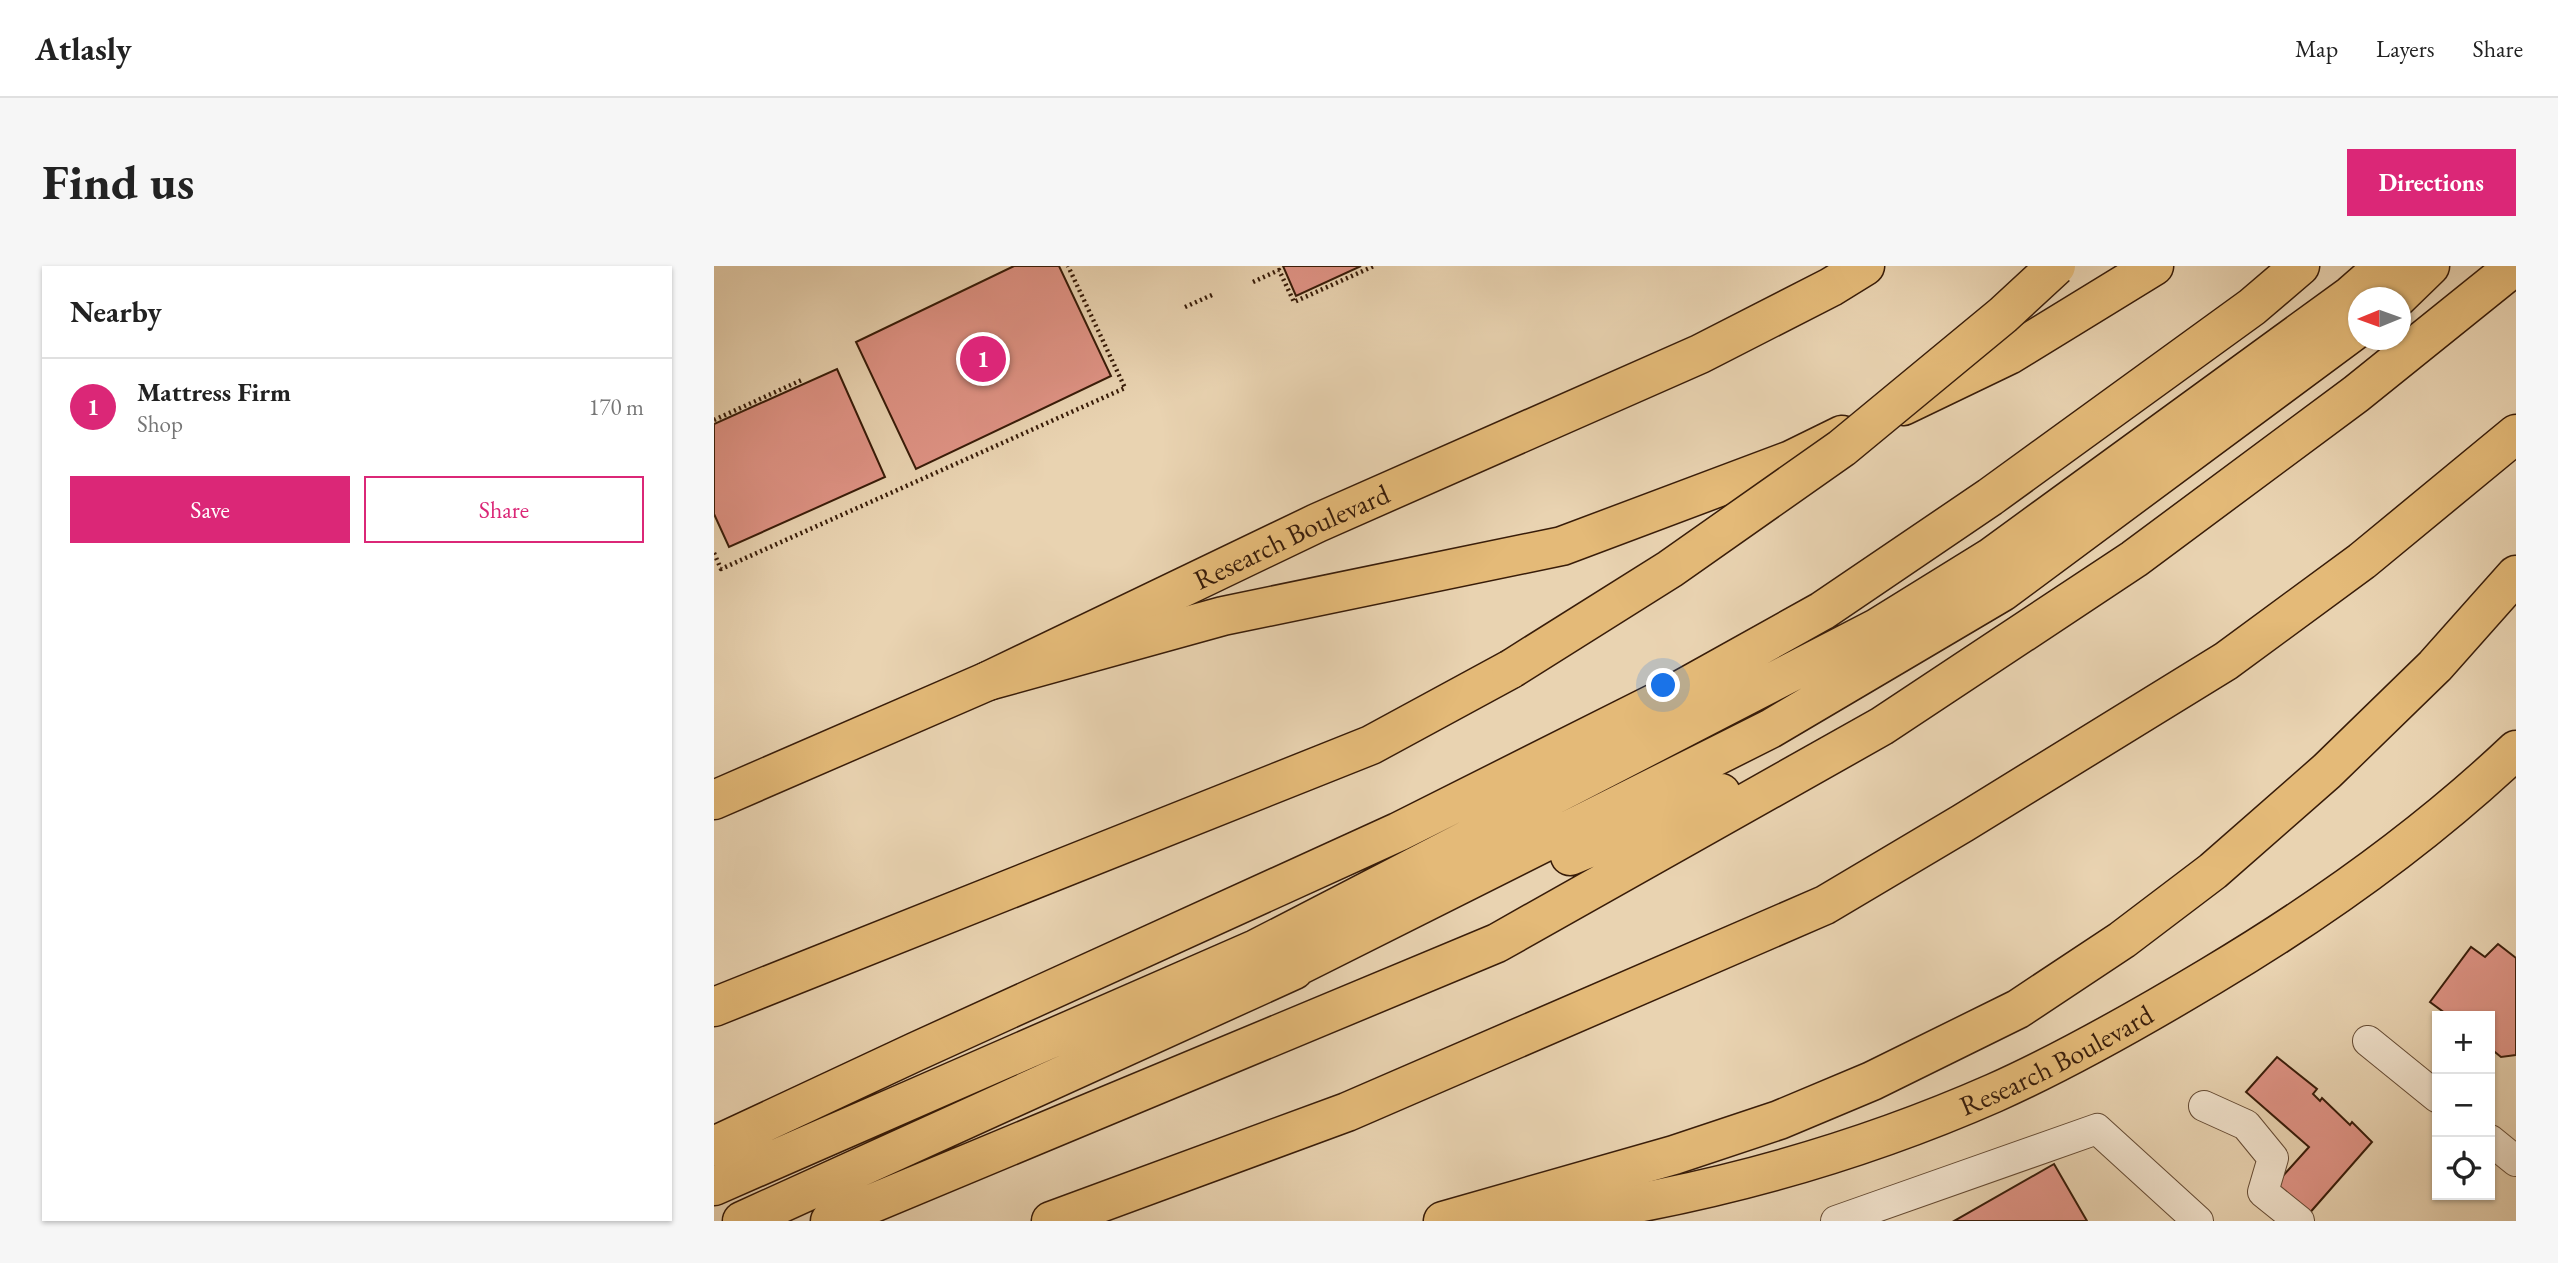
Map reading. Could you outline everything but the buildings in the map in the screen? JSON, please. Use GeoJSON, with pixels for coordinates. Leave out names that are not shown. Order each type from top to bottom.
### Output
{"type":"FeatureCollection","features":[{"type":"Feature","properties":{"kind":"main road","name":"Research Boulevard"},"geometry":{"type":"LineString","coordinates":[[714,800],[988,681],[1317,523],[1700,354],[1831,287],[1866,266]]}},
{"type":"Feature","properties":{"kind":"main road"},"geometry":{"type":"LineString","coordinates":[[714,1007],[1371,746],[1511,670],[1670,569],[1842,448],[2003,314],[2056,266]]}},
{"type":"Feature","properties":{"kind":"main road"},"geometry":{"type":"LineString","coordinates":[[988,681],[1223,616],[1562,546],[1791,460],[2009,355],[2154,266]]}},
{"type":"Feature","properties":{"kind":"main road"},"geometry":{"type":"LineString","coordinates":[[714,1146],[1398,832],[1675,693],[1822,611],[1979,505],[2252,307],[2300,266]]}},
{"type":"Feature","properties":{"kind":"main road"},"geometry":{"type":"LineString","coordinates":[[1996,575],[2351,295],[2384,266]]}},
{"type":"Feature","properties":{"kind":"main road"},"geometry":{"type":"LineString","coordinates":[[2408,287],[2430,266]]}},
{"type":"Feature","properties":{"kind":"main road"},"geometry":{"type":"LineString","coordinates":[[830,1221],[1497,943],[1882,726],[2134,559],[2356,394],[2515,266]]}},
{"type":"Feature","properties":{"kind":"main road"},"geometry":{"type":"LineString","coordinates":[[742,1221],[1263,965],[1770,729],[2348,335]]}},
{"type":"Feature","properties":{"kind":"main road"},"geometry":{"type":"LineString","coordinates":[[1051,1221],[1347,1112],[1825,905],[2226,661],[2362,561],[2507,442]]}},
{"type":"Feature","properties":{"kind":"main road"},"geometry":{"type":"LineString","coordinates":[[1443,1221],[1674,1155],[1779,1120],[1872,1081],[2018,1009],[2122,940],[2213,871],[2327,771],[2426,676],[2516,575]]}},
{"type":"Feature","properties":{"kind":"main road"},"geometry":{"type":"LineString","coordinates":[[1263,965],[1675,693]]}},
{"type":"Feature","properties":{"kind":"main road"},"geometry":{"type":"LineString","coordinates":[[714,1186],[1263,965],[1882,726]]}},
{"type":"Feature","properties":{"kind":"main road","name":"Research Boulevard"},"geometry":{"type":"LineString","coordinates":[[1525,1221],[1602,1211],[1747,1179],[1815,1160],[1894,1133],[1994,1092],[2073,1054],[2167,1002],[2322,906],[2409,842],[2516,750]]}},
{"type":"Feature","properties":{"kind":"lane"},"geometry":{"type":"LineString","coordinates":[[2368,1041],[2432,1093]]}},
{"type":"Feature","properties":{"kind":"lane"},"geometry":{"type":"LineString","coordinates":[[2204,1106],[2246,1125],[2266,1149],[2273,1158],[2263,1192],[2299,1221]]}},
{"type":"Feature","properties":{"kind":"lane"},"geometry":{"type":"LineString","coordinates":[[1836,1221],[2097,1129],[2197,1221]]}},
{"type":"Feature","properties":{"kind":"lane"},"geometry":{"type":"LineString","coordinates":[[2495,1144],[2516,1161]]}},
{"type":"Feature","properties":{"kind":"path"},"geometry":{"type":"LineString","coordinates":[[714,553],[721,569],[1125,388],[1068,266]]}},
{"type":"Feature","properties":{"kind":"path"},"geometry":{"type":"LineString","coordinates":[[1253,282],[1278,268],[1294,302],[1374,266]]}},
{"type":"Feature","properties":{"kind":"path"},"geometry":{"type":"LineString","coordinates":[[1185,307],[1212,295]]}},
{"type":"Feature","properties":{"kind":"path"},"geometry":{"type":"LineString","coordinates":[[714,420],[804,379]]}},
{"type":"Feature","properties":{"kind":"place","name":"Mattress Firm"},"geometry":{"type":"Point","coordinates":[983,359]}}]}
